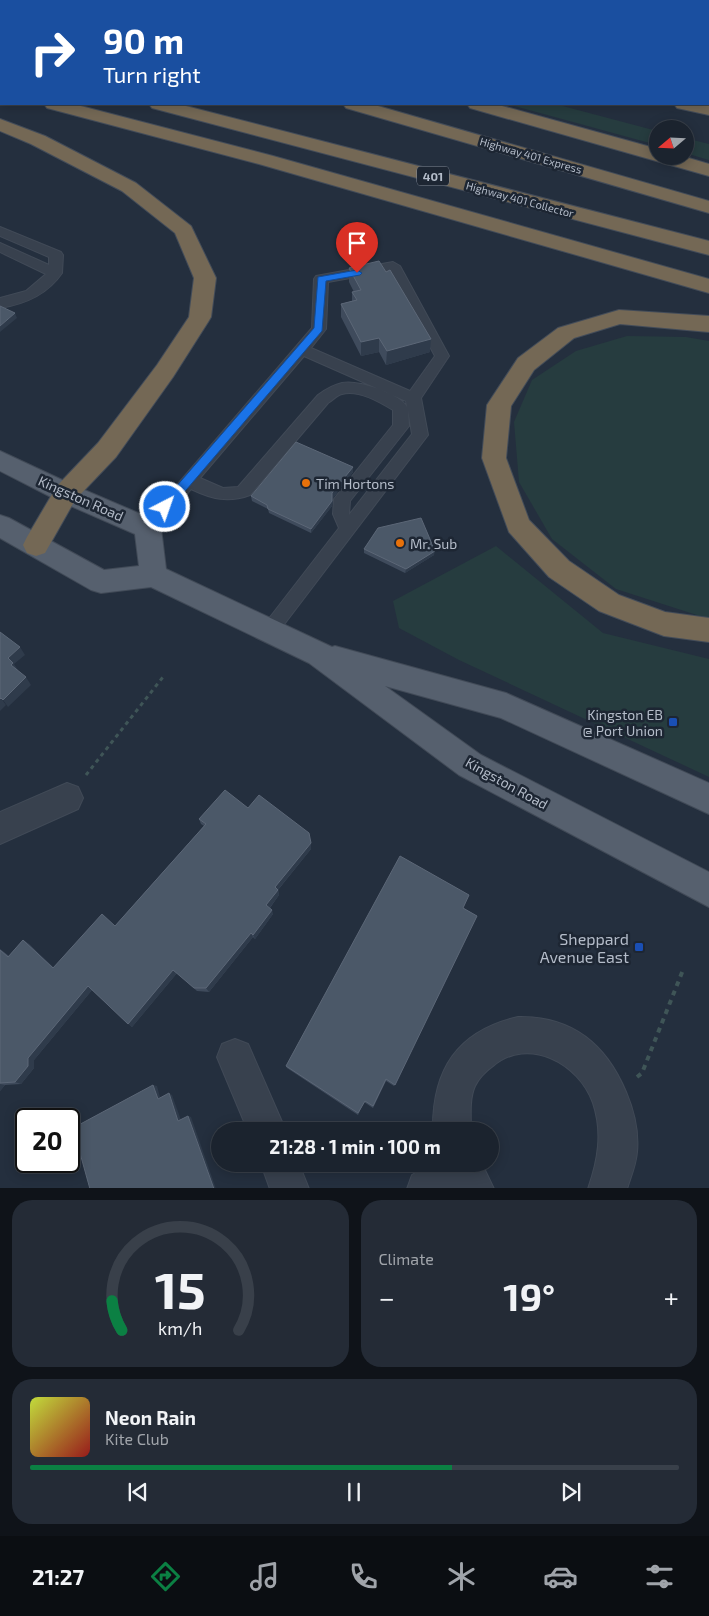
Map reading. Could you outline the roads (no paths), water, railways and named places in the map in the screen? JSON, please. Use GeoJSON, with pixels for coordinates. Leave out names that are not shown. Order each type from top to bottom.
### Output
{"type":"FeatureCollection","features":[{"type":"Feature","properties":{"kind":"highway"},"geometry":{"type":"LineString","coordinates":[[57,105],[266,160],[709,286]]}},
{"type":"Feature","properties":{"kind":"highway","name":"Highway 401 Collector"},"geometry":{"type":"LineString","coordinates":[[162,105],[709,248]]}},
{"type":"Feature","properties":{"kind":"highway","name":"Highway 401 Express"},"geometry":{"type":"LineString","coordinates":[[355,105],[709,207]]}},
{"type":"Feature","properties":{"kind":"highway"},"geometry":{"type":"LineString","coordinates":[[480,105],[649,152]]}},
{"type":"Feature","properties":{"kind":"highway"},"geometry":{"type":"LineString","coordinates":[[687,105],[709,110]]}},
{"type":"Feature","properties":{"kind":"highway"},"geometry":{"type":"LineString","coordinates":[[0,124],[38,140],[129,187],[184,230],[205,278],[200,317],[166,372],[107,450],[66,493],[36,545]]}},
{"type":"Feature","properties":{"kind":"highway"},"geometry":{"type":"LineString","coordinates":[[692,165],[709,170]]}},
{"type":"Feature","properties":{"kind":"highway"},"geometry":{"type":"LineString","coordinates":[[709,324],[619,317],[566,333],[526,364],[499,405],[494,458],[518,525],[559,569],[609,603],[664,624],[709,630]]}},
{"type":"Feature","properties":{"kind":"main road","name":"Kingston Road"},"geometry":{"type":"LineString","coordinates":[[0,460],[66,493],[148,528]]}},
{"type":"Feature","properties":{"kind":"main road"},"geometry":{"type":"LineString","coordinates":[[0,525],[101,582],[153,575],[148,528]]}},
{"type":"Feature","properties":{"kind":"main road","name":"Kingston Road"},"geometry":{"type":"LineString","coordinates":[[153,575],[319,654],[470,765],[709,890]]}},
{"type":"Feature","properties":{"kind":"main road","name":"Kingston Road"},"geometry":{"type":"LineString","coordinates":[[319,654],[506,706],[709,800]]}},
{"type":"Feature","properties":{"kind":"street"},"geometry":{"type":"LineString","coordinates":[[0,828],[67,798]]}},
{"type":"Feature","properties":{"kind":"street"},"geometry":{"type":"LineString","coordinates":[[455,1122],[452,1103],[461,1075],[478,1053],[499,1038],[524,1033],[550,1037],[575,1051],[596,1072],[611,1099],[619,1130],[617,1162],[607,1188]]}},
{"type":"Feature","properties":{"kind":"street"},"geometry":{"type":"LineString","coordinates":[[235,1057],[263,1122]]}},
{"type":"Feature","properties":{"kind":"street"},"geometry":{"type":"LineString","coordinates":[[283,1172],[290,1188]]}},
{"type":"Feature","properties":{"kind":"street"},"geometry":{"type":"LineString","coordinates":[[426,1188],[448,1172]]}},
{"type":"Feature","properties":{"kind":"lane"},"geometry":{"type":"LineString","coordinates":[[0,231],[56,256],[55,273],[39,288],[22,300],[0,303]]}},
{"type":"Feature","properties":{"kind":"lane"},"geometry":{"type":"LineString","coordinates":[[0,247],[55,273]]}},
{"type":"Feature","properties":{"kind":"lane"},"geometry":{"type":"LineString","coordinates":[[148,528],[319,329],[322,279],[393,266],[442,356],[413,398],[420,435],[270,630]]}},
{"type":"Feature","properties":{"kind":"lane"},"geometry":{"type":"LineString","coordinates":[[300,349],[413,398]]}},
{"type":"Feature","properties":{"kind":"lane"},"geometry":{"type":"LineString","coordinates":[[189,480],[216,493],[227,496],[244,491],[323,398],[335,390],[346,387],[356,388],[392,402],[400,408],[402,417],[401,426],[342,499],[339,508],[340,515],[348,528]]}},
{"type":"Feature","properties":{"kind":"place","name":"Tim Hortons"},"geometry":{"type":"Point","coordinates":[306,483]}},
{"type":"Feature","properties":{"kind":"place","name":"Mr. Sub"},"geometry":{"type":"Point","coordinates":[400,543]}},
{"type":"Feature","properties":{"kind":"place","name":"Kingston EB @ Port Union"},"geometry":{"type":"Point","coordinates":[673,722]}},
{"type":"Feature","properties":{"kind":"place","name":"Sheppard Avenue East"},"geometry":{"type":"Point","coordinates":[639,947]}}]}
